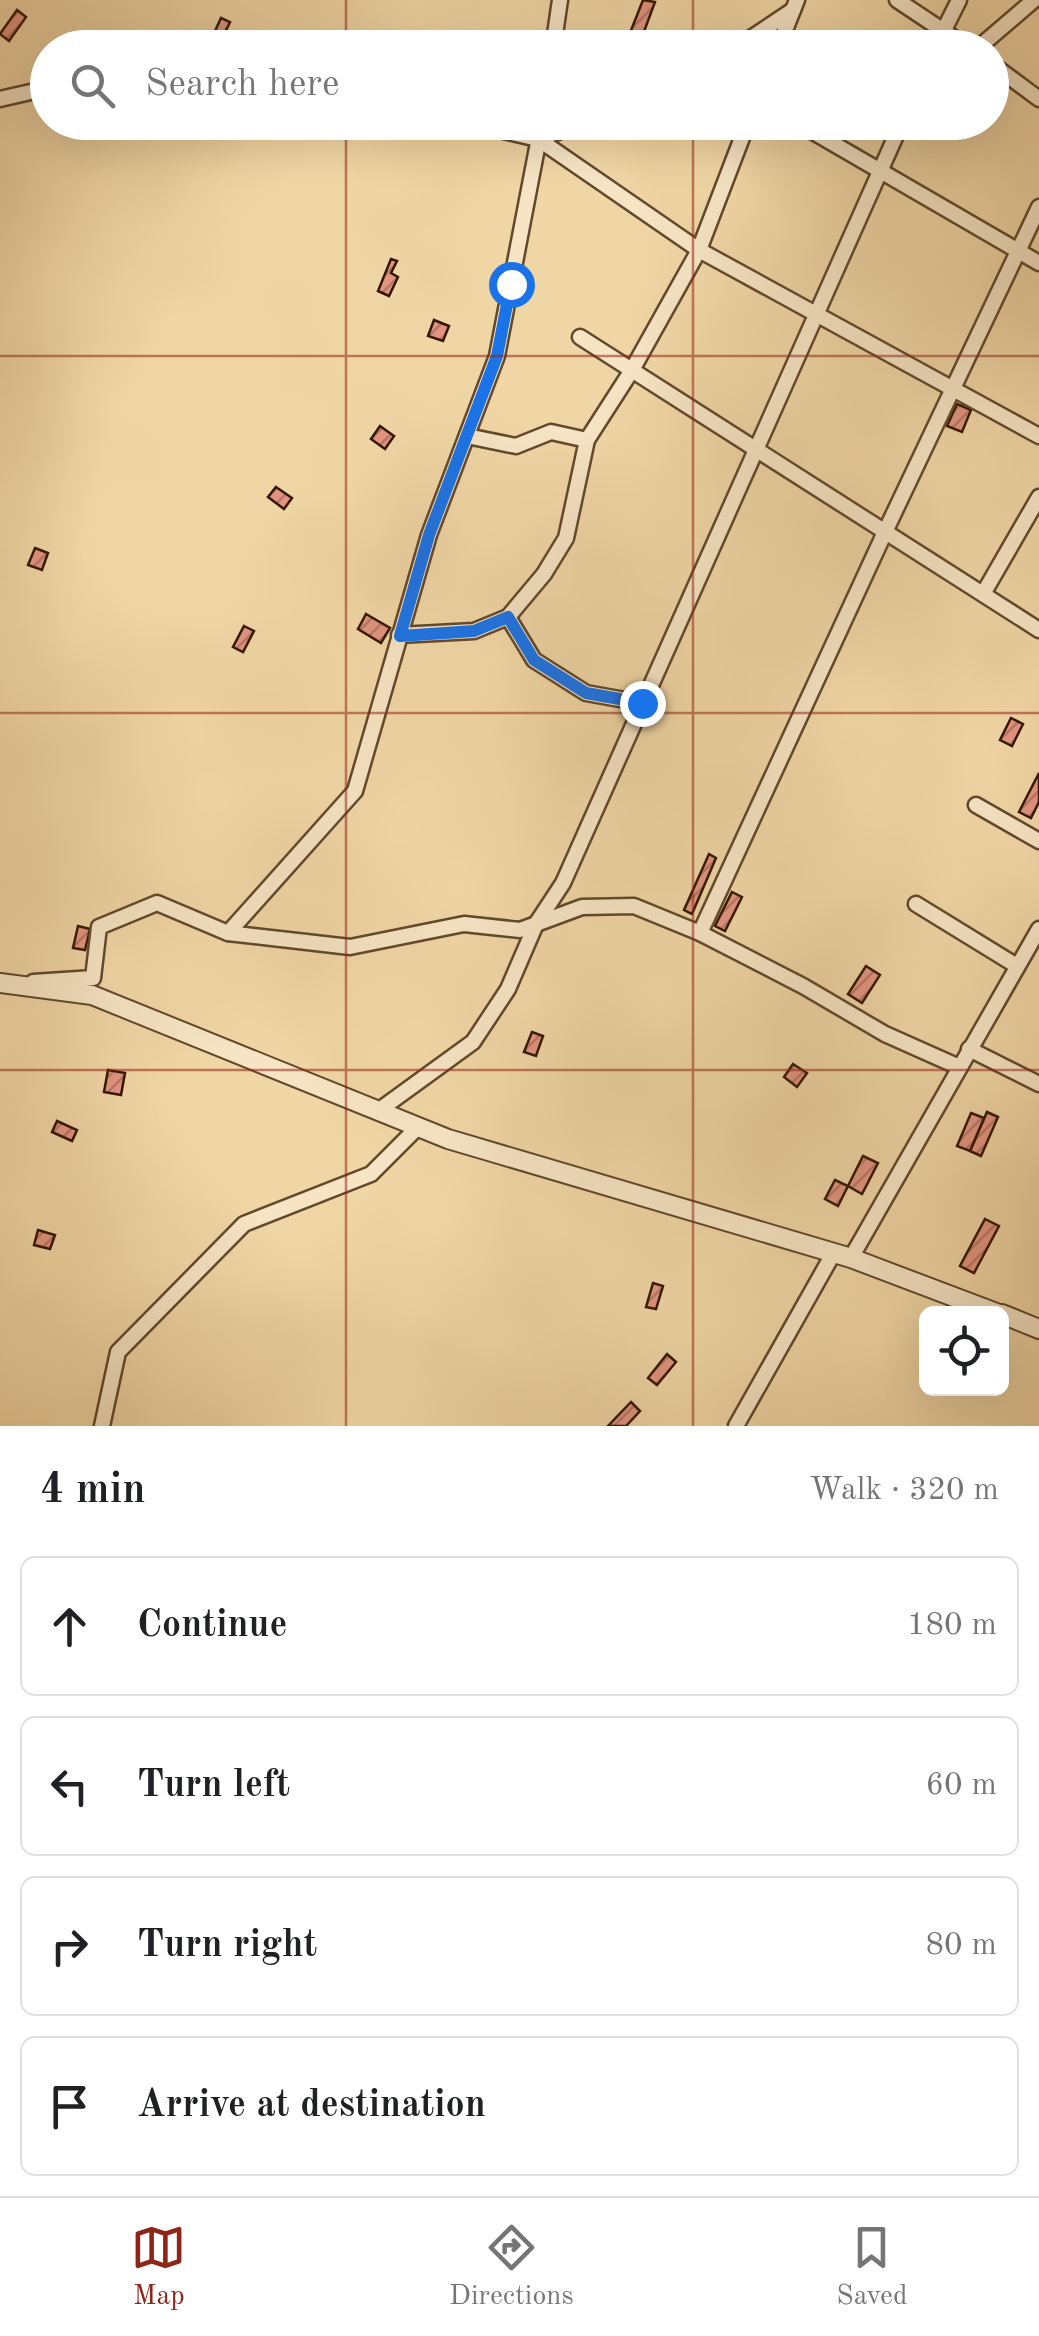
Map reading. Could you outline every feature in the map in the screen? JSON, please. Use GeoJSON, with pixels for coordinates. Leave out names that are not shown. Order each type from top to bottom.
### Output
{"type":"FeatureCollection","features":[{"type":"Feature","properties":{"kind":"street"},"geometry":{"type":"LineString","coordinates":[[556,30],[560,0]]}},
{"type":"Feature","properties":{"kind":"street"},"geometry":{"type":"LineString","coordinates":[[897,0],[944,29],[959,0]]}},
{"type":"Feature","properties":{"kind":"street"},"geometry":{"type":"LineString","coordinates":[[999,30],[1034,0]]}},
{"type":"Feature","properties":{"kind":"street"},"geometry":{"type":"LineString","coordinates":[[761,30],[795,5]]}},
{"type":"Feature","properties":{"kind":"street"},"geometry":{"type":"LineString","coordinates":[[785,30],[795,5]]}},
{"type":"Feature","properties":{"kind":"street"},"geometry":{"type":"LineString","coordinates":[[1009,77],[1039,100]]}},
{"type":"Feature","properties":{"kind":"street"},"geometry":{"type":"LineString","coordinates":[[0,99],[30,92]]}},
{"type":"Feature","properties":{"kind":"street"},"geometry":{"type":"LineString","coordinates":[[228,934],[355,792],[429,535],[497,356],[538,140]]}},
{"type":"Feature","properties":{"kind":"street"},"geometry":{"type":"LineString","coordinates":[[539,140],[699,250],[1039,436]]}},
{"type":"Feature","properties":{"kind":"street"},"geometry":{"type":"LineString","coordinates":[[400,636],[474,631],[508,617],[544,574],[566,538],[587,440],[632,370],[699,250],[741,140]]}},
{"type":"Feature","properties":{"kind":"street"},"geometry":{"type":"LineString","coordinates":[[826,140],[1039,262]]}},
{"type":"Feature","properties":{"kind":"street"},"geometry":{"type":"LineString","coordinates":[[378,1111],[473,1042],[508,989],[536,924],[562,883],[894,140]]}},
{"type":"Feature","properties":{"kind":"street"},"geometry":{"type":"LineString","coordinates":[[700,933],[1039,207]]}},
{"type":"Feature","properties":{"kind":"street"},"geometry":{"type":"LineString","coordinates":[[580,337],[1039,630]]}},
{"type":"Feature","properties":{"kind":"street"},"geometry":{"type":"LineString","coordinates":[[467,436],[516,446],[551,432],[587,440]]}},
{"type":"Feature","properties":{"kind":"street"},"geometry":{"type":"LineString","coordinates":[[983,594],[1039,498]]}},
{"type":"Feature","properties":{"kind":"street"},"geometry":{"type":"LineString","coordinates":[[508,617],[534,660],[586,693],[642,703]]}},
{"type":"Feature","properties":{"kind":"street"},"geometry":{"type":"LineString","coordinates":[[976,805],[1039,841]]}},
{"type":"Feature","properties":{"kind":"street"},"geometry":{"type":"LineString","coordinates":[[1,983],[93,978],[99,928],[157,903],[228,934],[350,947],[464,924],[520,930],[582,907],[634,906],[700,933],[885,1034],[959,1067]]}},
{"type":"Feature","properties":{"kind":"street"},"geometry":{"type":"LineString","coordinates":[[916,904],[1018,966]]}},
{"type":"Feature","properties":{"kind":"street"},"geometry":{"type":"LineString","coordinates":[[736,1426],[959,1067],[1039,929]]}},
{"type":"Feature","properties":{"kind":"street"},"geometry":{"type":"LineString","coordinates":[[1,983],[92,995],[448,1139],[842,1256],[978,1306]]}},
{"type":"Feature","properties":{"kind":"street"},"geometry":{"type":"LineString","coordinates":[[970,1048],[1039,1084]]}},
{"type":"Feature","properties":{"kind":"street"},"geometry":{"type":"LineString","coordinates":[[102,1426],[118,1352],[244,1224],[371,1174],[418,1127]]}},
{"type":"Feature","properties":{"kind":"street"},"geometry":{"type":"LineString","coordinates":[[1009,1317],[1039,1328]]}},
{"type":"Feature","properties":{"kind":"building"},"geometry":{"type":"Polygon","coordinates":[[[643,0],[655,2],[645,30],[631,30],[643,0]]]}},
{"type":"Feature","properties":{"kind":"building"},"geometry":{"type":"Polygon","coordinates":[[[17,10],[26,17],[9,41],[0,34],[17,10]]]}},
{"type":"Feature","properties":{"kind":"building"},"geometry":{"type":"Polygon","coordinates":[[[221,18],[230,22],[226,30],[216,30],[221,18]]]}},
{"type":"Feature","properties":{"kind":"building"},"geometry":{"type":"Polygon","coordinates":[[[391,259],[397,261],[391,273],[398,277],[389,296],[378,291],[391,259]]]}},
{"type":"Feature","properties":{"kind":"building"},"geometry":{"type":"Polygon","coordinates":[[[434,320],[449,326],[443,341],[428,336],[434,320]]]}},
{"type":"Feature","properties":{"kind":"building"},"geometry":{"type":"Polygon","coordinates":[[[957,404],[971,410],[962,432],[947,426],[957,404]]]}},
{"type":"Feature","properties":{"kind":"building"},"geometry":{"type":"Polygon","coordinates":[[[380,426],[394,436],[385,449],[371,439],[380,426]]]}},
{"type":"Feature","properties":{"kind":"building"},"geometry":{"type":"Polygon","coordinates":[[[276,487],[292,498],[284,509],[268,497],[276,487]]]}},
{"type":"Feature","properties":{"kind":"building"},"geometry":{"type":"Polygon","coordinates":[[[35,548],[48,553],[42,570],[28,565],[35,548]]]}},
{"type":"Feature","properties":{"kind":"building"},"geometry":{"type":"Polygon","coordinates":[[[366,614],[390,628],[381,643],[358,629],[366,614]]]}},
{"type":"Feature","properties":{"kind":"building"},"geometry":{"type":"Polygon","coordinates":[[[244,626],[254,631],[243,652],[233,647],[244,626]]]}},
{"type":"Feature","properties":{"kind":"building"},"geometry":{"type":"Polygon","coordinates":[[[1011,718],[1023,724],[1012,746],[1000,740],[1011,718]]]}},
{"type":"Feature","properties":{"kind":"building"},"geometry":{"type":"Polygon","coordinates":[[[1039,773],[1039,802],[1031,818],[1019,812],[1039,773]]]}},
{"type":"Feature","properties":{"kind":"building"},"geometry":{"type":"Polygon","coordinates":[[[709,854],[716,858],[692,914],[684,910],[709,854]]]}},
{"type":"Feature","properties":{"kind":"building"},"geometry":{"type":"Polygon","coordinates":[[[732,892],[742,897],[725,931],[715,926],[732,892]]]}},
{"type":"Feature","properties":{"kind":"building"},"geometry":{"type":"Polygon","coordinates":[[[78,926],[90,929],[85,950],[73,948],[78,926]]]}},
{"type":"Feature","properties":{"kind":"building"},"geometry":{"type":"Polygon","coordinates":[[[866,966],[880,975],[862,1003],[848,994],[866,966]]]}},
{"type":"Feature","properties":{"kind":"building"},"geometry":{"type":"Polygon","coordinates":[[[532,1032],[543,1036],[536,1056],[524,1052],[532,1032]]]}},
{"type":"Feature","properties":{"kind":"building"},"geometry":{"type":"Polygon","coordinates":[[[793,1064],[807,1073],[797,1087],[784,1077],[793,1064]]]}},
{"type":"Feature","properties":{"kind":"building"},"geometry":{"type":"Polygon","coordinates":[[[108,1070],[125,1073],[121,1095],[104,1092],[108,1070]]]}},
{"type":"Feature","properties":{"kind":"building"},"geometry":{"type":"Polygon","coordinates":[[[987,1112],[998,1117],[981,1156],[970,1151],[987,1112]]]}},
{"type":"Feature","properties":{"kind":"building"},"geometry":{"type":"Polygon","coordinates":[[[971,1113],[984,1118],[970,1151],[957,1146],[971,1113]]]}},
{"type":"Feature","properties":{"kind":"building"},"geometry":{"type":"Polygon","coordinates":[[[57,1121],[77,1130],[72,1141],[52,1132],[57,1121]]]}},
{"type":"Feature","properties":{"kind":"building"},"geometry":{"type":"Polygon","coordinates":[[[863,1156],[878,1163],[862,1194],[848,1186],[863,1156]]]}},
{"type":"Feature","properties":{"kind":"building"},"geometry":{"type":"Polygon","coordinates":[[[835,1180],[848,1186],[838,1206],[825,1199],[835,1180]]]}},
{"type":"Feature","properties":{"kind":"building"},"geometry":{"type":"Polygon","coordinates":[[[985,1219],[999,1226],[974,1273],[960,1266],[985,1219]]]}},
{"type":"Feature","properties":{"kind":"building"},"geometry":{"type":"Polygon","coordinates":[[[38,1230],[55,1235],[50,1249],[34,1245],[38,1230]]]}},
{"type":"Feature","properties":{"kind":"building"},"geometry":{"type":"Polygon","coordinates":[[[653,1283],[663,1286],[656,1309],[646,1307],[653,1283]]]}},
{"type":"Feature","properties":{"kind":"building"},"geometry":{"type":"Polygon","coordinates":[[[667,1354],[676,1362],[657,1385],[648,1378],[667,1354]]]}},
{"type":"Feature","properties":{"kind":"building"},"geometry":{"type":"Polygon","coordinates":[[[631,1402],[640,1411],[626,1426],[608,1426],[631,1402]]]}},
{"type":"Feature","properties":{"kind":"route"},"geometry":{"type":"LineString","coordinates":[[511,284],[497,356],[429,535],[400,636],[474,631],[508,617],[534,660],[586,693],[642,703]]}}]}
